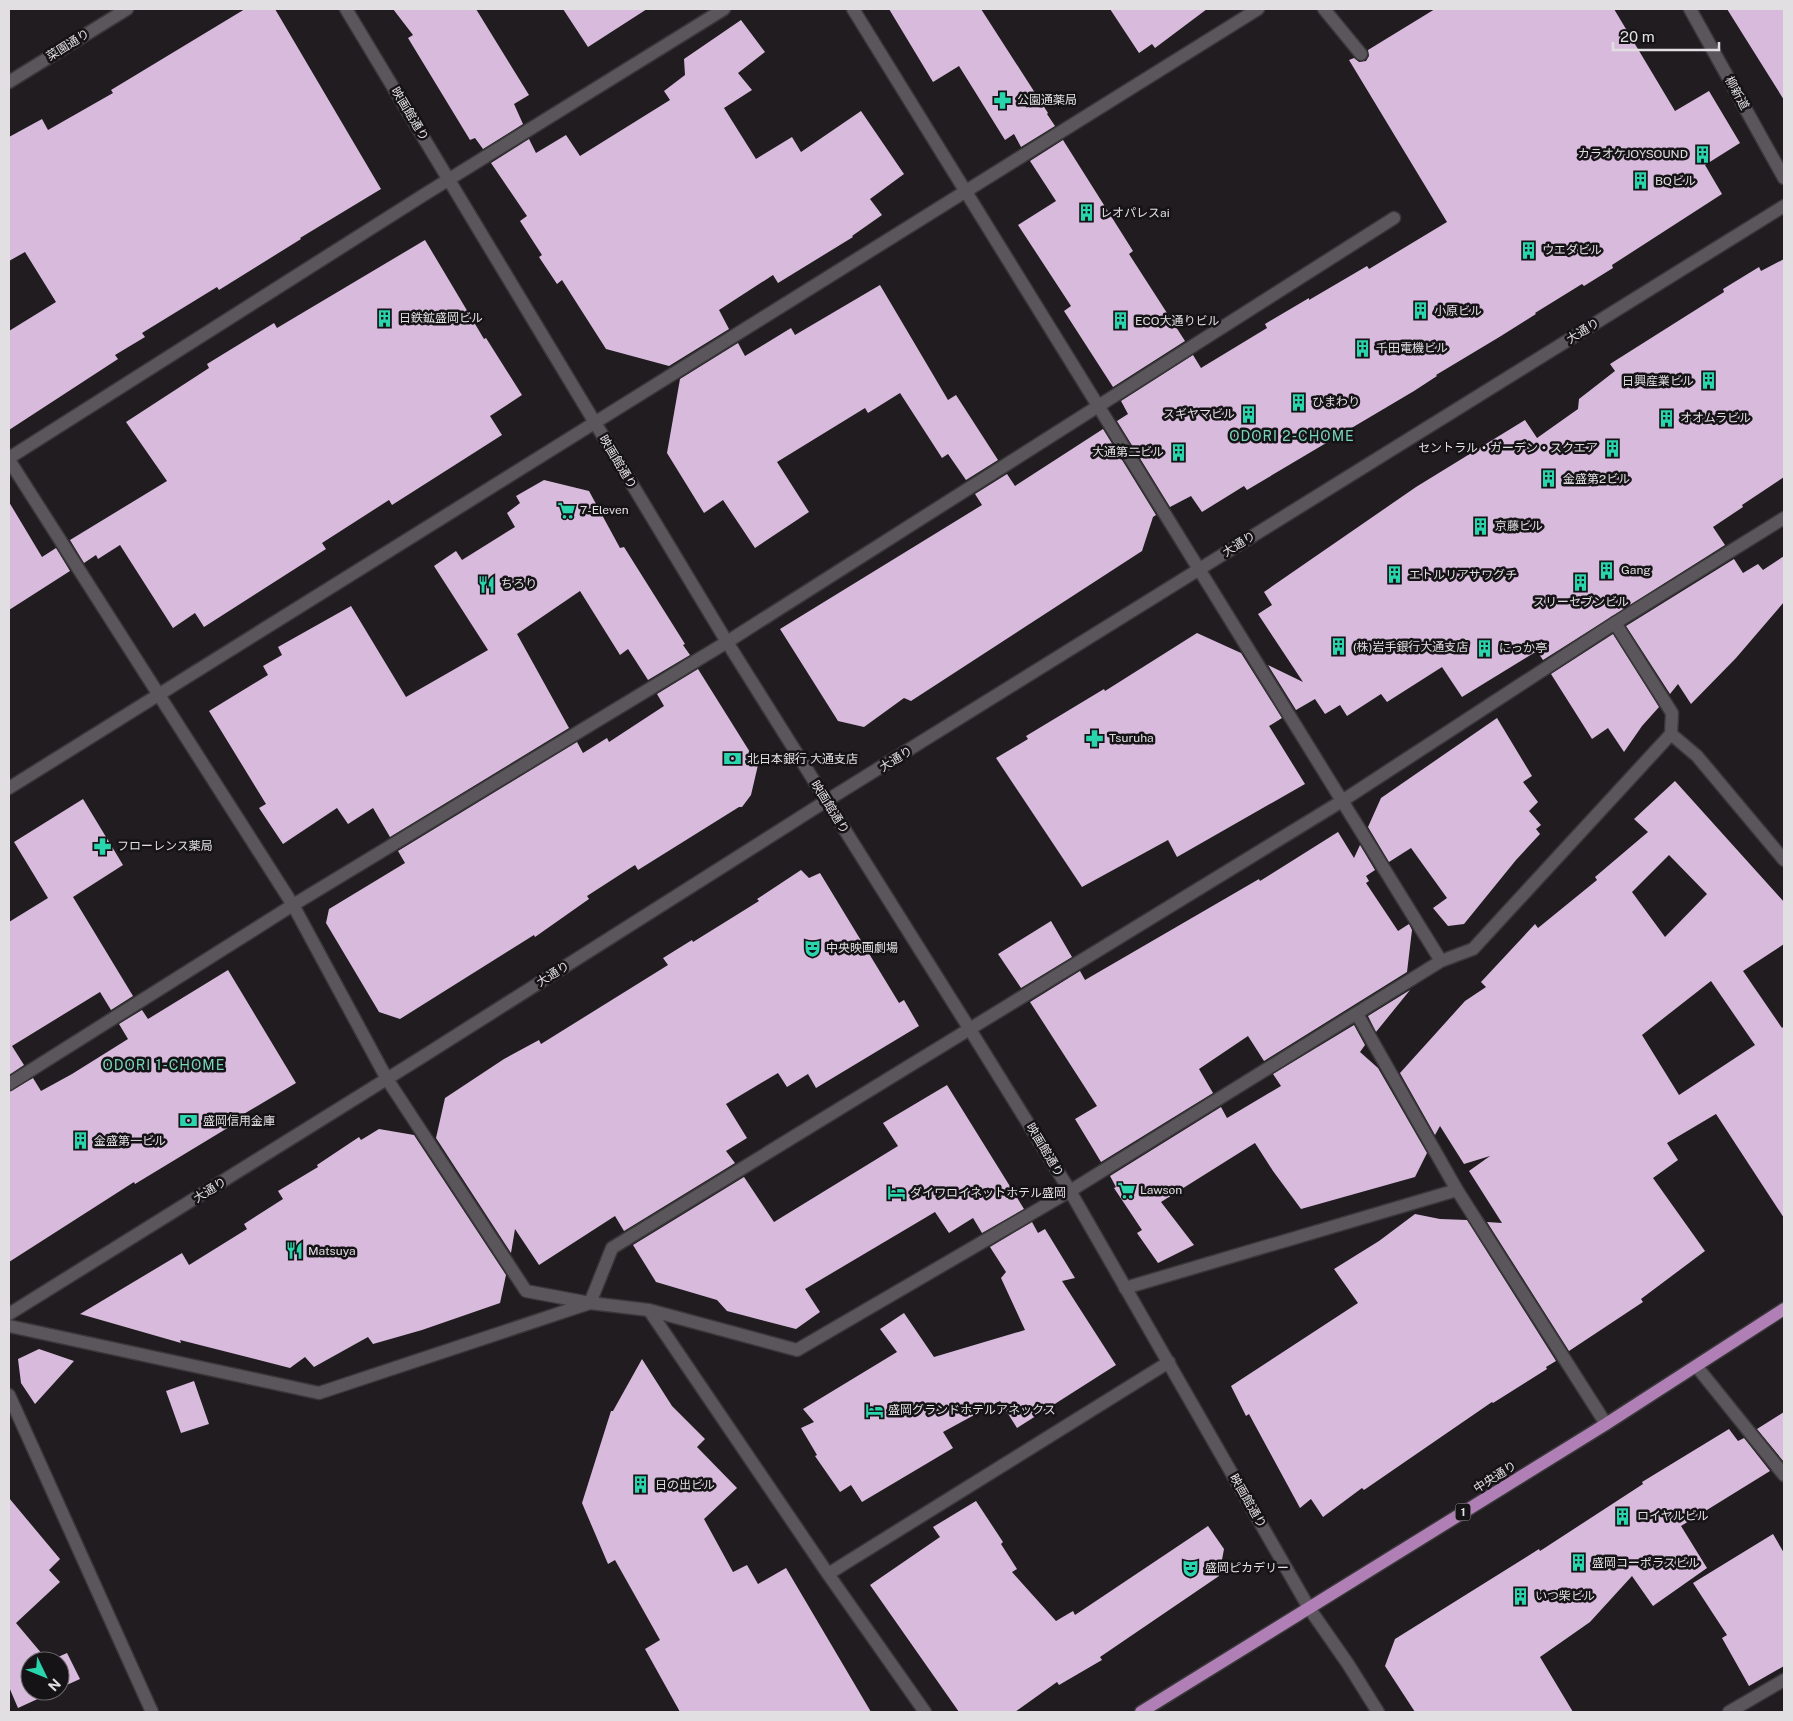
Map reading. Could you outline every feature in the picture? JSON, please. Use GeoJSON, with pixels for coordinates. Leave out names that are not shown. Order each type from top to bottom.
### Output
{"type":"FeatureCollection","features":[{"type":"Feature","properties":{"kind":"main road","name":"中央通り"},"geometry":{"type":"LineString","coordinates":[[1141,1712],[1697,1367],[1784,1309]]}},
{"type":"Feature","properties":{"kind":"street","name":"菜園通り"},"geometry":{"type":"LineString","coordinates":[[9,82],[127,9]]}},
{"type":"Feature","properties":{"kind":"street","name":"映画館通り"},"geometry":{"type":"LineString","coordinates":[[346,9],[727,642],[1070,1191],[1310,1608],[1378,1712]]}},
{"type":"Feature","properties":{"kind":"street"},"geometry":{"type":"LineString","coordinates":[[724,9],[449,179],[9,459],[293,906],[388,1079],[526,1290],[590,1303],[649,1310],[798,1350],[1070,1191],[1441,961],[1473,949],[1671,734],[1672,713],[1615,623]]}},
{"type":"Feature","properties":{"kind":"street"},"geometry":{"type":"LineString","coordinates":[[853,9],[1441,961]]}},
{"type":"Feature","properties":{"kind":"street"},"geometry":{"type":"LineString","coordinates":[[9,788],[966,193],[1258,9]]}},
{"type":"Feature","properties":{"kind":"street"},"geometry":{"type":"LineString","coordinates":[[1324,9],[1361,54]]}},
{"type":"Feature","properties":{"kind":"street","name":"柳新道"},"geometry":{"type":"LineString","coordinates":[[1690,9],[1784,178]]}},
{"type":"Feature","properties":{"kind":"street","name":"大通り"},"geometry":{"type":"LineString","coordinates":[[9,1314],[388,1079],[826,800],[1784,206]]}},
{"type":"Feature","properties":{"kind":"street"},"geometry":{"type":"LineString","coordinates":[[9,1084],[293,906],[727,642],[1394,218]]}},
{"type":"Feature","properties":{"kind":"street"},"geometry":{"type":"LineString","coordinates":[[9,1326],[319,1393],[590,1303],[612,1248],[1342,801],[1615,623],[1784,518]]}},
{"type":"Feature","properties":{"kind":"street"},"geometry":{"type":"LineString","coordinates":[[1671,734],[1697,756],[1784,860]]}},
{"type":"Feature","properties":{"kind":"street"},"geometry":{"type":"LineString","coordinates":[[1357,1014],[1457,1190],[1606,1424]]}},
{"type":"Feature","properties":{"kind":"street"},"geometry":{"type":"LineString","coordinates":[[1126,1288],[1457,1190]]}},
{"type":"Feature","properties":{"kind":"street"},"geometry":{"type":"LineString","coordinates":[[649,1310],[828,1574],[925,1712]]}},
{"type":"Feature","properties":{"kind":"street"},"geometry":{"type":"LineString","coordinates":[[828,1574],[1169,1362]]}},
{"type":"Feature","properties":{"kind":"street"},"geometry":{"type":"LineString","coordinates":[[1697,1367],[1784,1475]]}},
{"type":"Feature","properties":{"kind":"street"},"geometry":{"type":"LineString","coordinates":[[9,1395],[152,1712]]}},
{"type":"Feature","properties":{"kind":"street"},"geometry":{"type":"LineString","coordinates":[[1729,1712],[1784,1680]]}},
{"type":"Feature","properties":{"kind":"building"},"geometry":{"type":"Polygon","coordinates":[[[245,9],[275,9],[381,189],[219,290],[217,287],[142,333],[145,337],[115,355],[118,359],[9,430],[9,331],[56,302],[25,252],[9,261],[9,137],[42,119],[48,130],[113,93],[111,90],[245,9]]]}},
{"type":"Feature","properties":{"kind":"building"},"geometry":{"type":"Polygon","coordinates":[[[393,9],[476,9],[529,95],[514,104],[523,124],[483,149],[475,138],[470,140],[408,38],[413,35],[393,9]]]}},
{"type":"Feature","properties":{"kind":"building"},"geometry":{"type":"Polygon","coordinates":[[[563,9],[647,9],[588,47],[563,9]]]}},
{"type":"Feature","properties":{"kind":"building"},"geometry":{"type":"Polygon","coordinates":[[[889,9],[981,9],[1055,126],[1021,147],[1014,134],[1005,140],[959,66],[933,82],[889,9]]]}},
{"type":"Feature","properties":{"kind":"building"},"geometry":{"type":"Polygon","coordinates":[[[1110,9],[1207,9],[1155,48],[1152,44],[1139,53],[1110,9]]]}},
{"type":"Feature","properties":{"kind":"building"},"geometry":{"type":"Polygon","coordinates":[[[1435,9],[1614,9],[1675,111],[1709,91],[1740,143],[1705,165],[1722,194],[1612,265],[1613,268],[1584,286],[1582,284],[1436,375],[1414,391],[1247,490],[1244,486],[1202,512],[1191,496],[1170,507],[1117,421],[1128,414],[1121,401],[1193,355],[1201,368],[1267,328],[1265,324],[1367,266],[1369,269],[1447,222],[1349,60],[1354,58],[1359,62],[1366,61],[1369,56],[1368,50],[1435,9]]]}},
{"type":"Feature","properties":{"kind":"building"},"geometry":{"type":"Polygon","coordinates":[[[1727,9],[1784,9],[1784,100],[1727,9]]]}},
{"type":"Feature","properties":{"kind":"building"},"geometry":{"type":"Polygon","coordinates":[[[741,20],[765,52],[738,73],[752,90],[724,108],[756,159],[792,137],[801,152],[861,111],[904,174],[870,199],[882,215],[853,237],[778,283],[773,275],[719,310],[729,329],[669,366],[606,349],[562,280],[557,284],[539,257],[542,255],[520,221],[527,216],[491,163],[529,139],[536,153],[566,135],[580,156],[670,100],[664,91],[685,75],[684,59],[741,20]]]}},
{"type":"Feature","properties":{"kind":"building"},"geometry":{"type":"Polygon","coordinates":[[[1063,140],[1133,251],[1129,254],[1185,341],[1113,387],[1064,311],[1071,306],[1018,225],[1056,201],[1030,161],[1063,140]]]}},
{"type":"Feature","properties":{"kind":"building"},"geometry":{"type":"Polygon","coordinates":[[[425,240],[484,339],[486,338],[522,395],[490,416],[502,435],[392,505],[389,500],[322,543],[326,549],[204,627],[195,613],[173,628],[120,545],[98,559],[96,555],[84,563],[70,540],[167,481],[126,422],[209,368],[207,364],[274,323],[277,328],[425,240]]]}},
{"type":"Feature","properties":{"kind":"building"},"geometry":{"type":"Polygon","coordinates":[[[1784,259],[1784,477],[1713,527],[1725,545],[1543,660],[1537,651],[1462,697],[1442,667],[1387,702],[1381,694],[1347,716],[1340,705],[1325,714],[1315,699],[1296,710],[1268,665],[1303,682],[1258,614],[1272,605],[1264,592],[1416,487],[1525,420],[1537,438],[1578,409],[1579,399],[1615,371],[1610,364],[1724,292],[1723,289],[1759,267],[1761,271],[1784,259]]]}},
{"type":"Feature","properties":{"kind":"building"},"geometry":{"type":"Polygon","coordinates":[[[880,285],[948,400],[956,395],[998,460],[966,480],[948,454],[942,458],[900,393],[868,413],[865,408],[777,462],[809,512],[755,548],[723,500],[704,513],[667,453],[680,379],[738,343],[745,356],[791,328],[795,335],[880,285]]]}},
{"type":"Feature","properties":{"kind":"building"},"geometry":{"type":"Polygon","coordinates":[[[1103,429],[1156,515],[1153,517],[1142,551],[911,701],[904,698],[864,727],[838,721],[780,629],[982,505],[975,494],[1007,474],[1015,486],[1103,429]]]}},
{"type":"Feature","properties":{"kind":"building"},"geometry":{"type":"Polygon","coordinates":[[[544,480],[589,491],[620,548],[624,547],[690,655],[648,680],[628,649],[620,655],[580,591],[517,634],[569,728],[390,837],[373,808],[348,824],[337,808],[283,844],[259,808],[266,804],[209,711],[268,675],[263,666],[282,655],[278,647],[351,606],[406,697],[488,650],[434,566],[456,551],[462,560],[515,527],[507,513],[520,503],[516,496],[544,480]]]}},
{"type":"Feature","properties":{"kind":"building"},"geometry":{"type":"Polygon","coordinates":[[[9,502],[42,557],[56,548],[70,571],[9,610],[9,502]]]}},
{"type":"Feature","properties":{"kind":"building"},"geometry":{"type":"Polygon","coordinates":[[[1784,556],[1784,602],[1736,658],[1691,704],[1678,684],[1670,694],[1626,626],[1734,559],[1743,573],[1758,564],[1763,570],[1784,556]]]}},
{"type":"Feature","properties":{"kind":"building"},"geometry":{"type":"Polygon","coordinates":[[[1197,633],[1241,653],[1282,718],[1269,726],[1305,784],[1177,857],[1168,840],[1082,887],[996,758],[1028,739],[1026,736],[1104,689],[1105,691],[1197,633]]]}},
{"type":"Feature","properties":{"kind":"building"},"geometry":{"type":"Polygon","coordinates":[[[1613,634],[1659,707],[1642,726],[1624,752],[1608,728],[1592,739],[1551,674],[1613,634]]]}},
{"type":"Feature","properties":{"kind":"building"},"geometry":{"type":"Polygon","coordinates":[[[698,669],[758,765],[751,795],[742,807],[739,807],[638,870],[635,865],[587,896],[589,899],[535,937],[534,935],[400,1019],[379,1012],[326,923],[329,909],[405,863],[398,851],[577,742],[583,753],[607,738],[609,742],[664,706],[657,694],[698,669]]]}},
{"type":"Feature","properties":{"kind":"building"},"geometry":{"type":"Polygon","coordinates":[[[1497,718],[1532,776],[1523,782],[1538,802],[1529,811],[1541,825],[1536,829],[1540,834],[1516,860],[1464,924],[1448,926],[1433,908],[1447,898],[1411,848],[1389,862],[1368,827],[1381,798],[1497,718]]]}},
{"type":"Feature","properties":{"kind":"building"},"geometry":{"type":"Polygon","coordinates":[[[1675,781],[1784,902],[1784,944],[1743,971],[1782,1028],[1784,1026],[1784,1218],[1716,1114],[1667,1143],[1678,1160],[1653,1178],[1705,1251],[1641,1299],[1643,1302],[1569,1351],[1487,1222],[1502,1223],[1469,1171],[1490,1156],[1464,1164],[1440,1126],[1435,1135],[1400,1073],[1465,1001],[1486,987],[1481,982],[1535,924],[1538,928],[1597,880],[1595,877],[1648,832],[1634,819],[1675,781]],[[1669,855],[1632,892],[1665,937],[1707,894],[1669,855]],[[1711,981],[1642,1035],[1679,1095],[1755,1045],[1711,981]]]}},
{"type":"Feature","properties":{"kind":"building"},"geometry":{"type":"Polygon","coordinates":[[[83,799],[123,865],[73,897],[133,996],[111,1010],[100,992],[12,1046],[24,1065],[9,1075],[9,922],[48,898],[14,842],[83,799]]]}},
{"type":"Feature","properties":{"kind":"building"},"geometry":{"type":"Polygon","coordinates":[[[1338,832],[1354,858],[1360,845],[1375,870],[1366,876],[1369,881],[1366,883],[1398,931],[1409,924],[1412,930],[1407,972],[1264,1061],[1248,1036],[1199,1069],[1213,1093],[1101,1162],[1075,1119],[1097,1106],[1030,1002],[1080,971],[1085,980],[1259,879],[1260,881],[1338,832]]]}},
{"type":"Feature","properties":{"kind":"building"},"geometry":{"type":"Polygon","coordinates":[[[801,870],[809,878],[820,873],[899,1003],[904,1000],[919,1026],[816,1088],[808,1074],[787,1087],[778,1073],[726,1104],[747,1138],[726,1151],[735,1163],[624,1231],[615,1216],[539,1265],[515,1229],[511,1253],[436,1138],[445,1098],[504,1059],[539,1040],[541,1044],[668,965],[663,958],[692,940],[693,942],[759,901],[757,899],[801,870]]]}},
{"type":"Feature","properties":{"kind":"building"},"geometry":{"type":"Polygon","coordinates":[[[1051,921],[1072,957],[1021,988],[998,954],[1051,921]]]}},
{"type":"Feature","properties":{"kind":"building"},"geometry":{"type":"Polygon","coordinates":[[[228,970],[296,1083],[242,1115],[244,1118],[135,1184],[134,1182],[9,1262],[9,1092],[33,1078],[41,1091],[72,1074],[128,1039],[119,1024],[142,1010],[148,1019],[228,970]]]}},
{"type":"Feature","properties":{"kind":"building"},"geometry":{"type":"Polygon","coordinates":[[[1410,990],[1376,1032],[1368,1016],[1410,990]]]}},
{"type":"Feature","properties":{"kind":"building"},"geometry":{"type":"Polygon","coordinates":[[[1354,1025],[1365,1045],[1360,1052],[1378,1068],[1427,1153],[1415,1177],[1301,1209],[1255,1143],[1161,1202],[1194,1245],[1158,1263],[1137,1233],[1142,1230],[1114,1188],[1116,1187],[1110,1176],[1221,1107],[1227,1118],[1281,1086],[1273,1074],[1354,1025]]]}},
{"type":"Feature","properties":{"kind":"building"},"geometry":{"type":"Polygon","coordinates":[[[947,1085],[1024,1209],[982,1233],[973,1218],[949,1233],[935,1212],[805,1289],[820,1312],[796,1329],[727,1311],[717,1300],[656,1282],[633,1245],[744,1177],[774,1222],[898,1146],[883,1123],[947,1085]]]}},
{"type":"Feature","properties":{"kind":"building"},"geometry":{"type":"Polygon","coordinates":[[[379,1129],[414,1135],[506,1275],[500,1303],[422,1330],[373,1344],[368,1337],[314,1367],[305,1357],[290,1368],[180,1340],[181,1343],[80,1314],[182,1253],[189,1265],[247,1229],[244,1224],[283,1199],[278,1191],[318,1167],[317,1165],[359,1137],[361,1140],[379,1129]]]}},
{"type":"Feature","properties":{"kind":"building"},"geometry":{"type":"Polygon","coordinates":[[[1415,1214],[1440,1219],[1467,1220],[1556,1361],[1546,1367],[1547,1369],[1492,1402],[1364,1490],[1362,1488],[1323,1517],[1311,1499],[1300,1508],[1249,1414],[1246,1416],[1231,1386],[1358,1303],[1334,1269],[1379,1241],[1415,1214]]]}},
{"type":"Feature","properties":{"kind":"building"},"geometry":{"type":"Polygon","coordinates":[[[1032,1222],[1038,1233],[1045,1229],[1075,1278],[1062,1281],[1116,1365],[1017,1428],[1000,1401],[943,1432],[953,1448],[862,1502],[851,1485],[840,1492],[815,1456],[817,1455],[801,1428],[814,1422],[803,1409],[897,1352],[880,1329],[904,1313],[934,1357],[1025,1330],[1001,1278],[1006,1272],[990,1247],[1032,1222]]]}},
{"type":"Feature","properties":{"kind":"building"},"geometry":{"type":"Polygon","coordinates":[[[39,1349],[74,1361],[35,1404],[21,1383],[18,1359],[39,1349]]]}},
{"type":"Feature","properties":{"kind":"building"},"geometry":{"type":"Polygon","coordinates":[[[642,1359],[672,1406],[705,1439],[697,1447],[737,1488],[704,1519],[733,1572],[747,1565],[758,1584],[786,1568],[871,1712],[680,1712],[645,1649],[660,1640],[615,1560],[608,1564],[582,1503],[611,1411],[613,1411],[642,1359]]]}},
{"type":"Feature","properties":{"kind":"building"},"geometry":{"type":"Polygon","coordinates":[[[194,1381],[209,1424],[181,1433],[166,1391],[194,1381]]]}},
{"type":"Feature","properties":{"kind":"building"},"geometry":{"type":"Polygon","coordinates":[[[1784,1412],[1784,1462],[1757,1429],[1784,1412]]]}},
{"type":"Feature","properties":{"kind":"building"},"geometry":{"type":"Polygon","coordinates":[[[1729,1429],[1738,1441],[1744,1438],[1770,1471],[1681,1526],[1707,1568],[1653,1606],[1632,1576],[1590,1622],[1540,1657],[1573,1712],[1415,1712],[1385,1666],[1395,1639],[1539,1549],[1540,1551],[1643,1484],[1642,1482],[1729,1429]]]}},
{"type":"Feature","properties":{"kind":"building"},"geometry":{"type":"Polygon","coordinates":[[[9,1498],[60,1559],[49,1570],[60,1582],[16,1623],[40,1651],[20,1651],[20,1701],[33,1701],[18,1708],[9,1687],[9,1498]]]}},
{"type":"Feature","properties":{"kind":"building"},"geometry":{"type":"Polygon","coordinates":[[[976,1501],[1003,1542],[1001,1544],[1017,1569],[1012,1572],[1056,1621],[1073,1611],[1075,1615],[1208,1526],[1224,1549],[1219,1576],[1100,1657],[1102,1660],[1059,1685],[1057,1682],[1015,1712],[959,1712],[870,1585],[940,1537],[933,1527],[976,1501]]]}},
{"type":"Feature","properties":{"kind":"building"},"geometry":{"type":"Polygon","coordinates":[[[1773,1534],[1784,1553],[1784,1666],[1749,1686],[1722,1638],[1727,1635],[1693,1583],[1773,1534]]]}},
{"type":"Feature","properties":{"kind":"building"},"geometry":{"type":"Polygon","coordinates":[[[70,1659],[80,1679],[70,1684],[70,1659]]]}},
{"type":"Feature","properties":{"kind":"place","name":"公園通薬局"},"geometry":{"type":"Point","coordinates":[1003,100]}},
{"type":"Feature","properties":{"kind":"place","name":"カラオケJOYSOUND"},"geometry":{"type":"Point","coordinates":[1702,154]}},
{"type":"Feature","properties":{"kind":"place","name":"BQビル"},"geometry":{"type":"Point","coordinates":[1641,181]}},
{"type":"Feature","properties":{"kind":"place","name":"レオパレスai"},"geometry":{"type":"Point","coordinates":[1086,213]}},
{"type":"Feature","properties":{"kind":"place","name":"ウエダビル"},"geometry":{"type":"Point","coordinates":[1528,250]}},
{"type":"Feature","properties":{"kind":"place","name":"小原ビル"},"geometry":{"type":"Point","coordinates":[1420,311]}},
{"type":"Feature","properties":{"kind":"place","name":"日鉄鉱盛岡ビル"},"geometry":{"type":"Point","coordinates":[385,318]}},
{"type":"Feature","properties":{"kind":"place","name":"ECO大通りビル"},"geometry":{"type":"Point","coordinates":[1121,321]}},
{"type":"Feature","properties":{"kind":"place","name":"千田電機ビル"},"geometry":{"type":"Point","coordinates":[1362,348]}},
{"type":"Feature","properties":{"kind":"place","name":"日興産業ビル"},"geometry":{"type":"Point","coordinates":[1708,381]}},
{"type":"Feature","properties":{"kind":"place","name":"ひまわり"},"geometry":{"type":"Point","coordinates":[1298,402]}},
{"type":"Feature","properties":{"kind":"place","name":"スギヤマビル"},"geometry":{"type":"Point","coordinates":[1249,414]}},
{"type":"Feature","properties":{"kind":"place","name":"オオムラビル"},"geometry":{"type":"Point","coordinates":[1666,418]}},
{"type":"Feature","properties":{"kind":"place","name":"セントラル・ガーデン・スクエア"},"geometry":{"type":"Point","coordinates":[1612,448]}},
{"type":"Feature","properties":{"kind":"place","name":"大通第二ビル"},"geometry":{"type":"Point","coordinates":[1178,452]}},
{"type":"Feature","properties":{"kind":"place","name":"金盛第2ビル"},"geometry":{"type":"Point","coordinates":[1549,479]}},
{"type":"Feature","properties":{"kind":"place","name":"7-Eleven"},"geometry":{"type":"Point","coordinates":[566,510]}},
{"type":"Feature","properties":{"kind":"place","name":"京藤ビル"},"geometry":{"type":"Point","coordinates":[1481,526]}},
{"type":"Feature","properties":{"kind":"place","name":"Gang"},"geometry":{"type":"Point","coordinates":[1607,570]}},
{"type":"Feature","properties":{"kind":"place","name":"エトルリアサワグチ"},"geometry":{"type":"Point","coordinates":[1395,575]}},
{"type":"Feature","properties":{"kind":"place","name":"スリーセブンビル"},"geometry":{"type":"Point","coordinates":[1581,583]}},
{"type":"Feature","properties":{"kind":"place","name":"ちろり"},"geometry":{"type":"Point","coordinates":[487,584]}},
{"type":"Feature","properties":{"kind":"place","name":"(株)岩手銀行大通支店"},"geometry":{"type":"Point","coordinates":[1339,647]}},
{"type":"Feature","properties":{"kind":"place","name":"にっか亭"},"geometry":{"type":"Point","coordinates":[1485,648]}},
{"type":"Feature","properties":{"kind":"place","name":"Tsuruha"},"geometry":{"type":"Point","coordinates":[1095,738]}},
{"type":"Feature","properties":{"kind":"place","name":"北日本銀行 大通支店"},"geometry":{"type":"Point","coordinates":[733,759]}},
{"type":"Feature","properties":{"kind":"place","name":"フローレンス薬局"},"geometry":{"type":"Point","coordinates":[103,846]}},
{"type":"Feature","properties":{"kind":"place","name":"中央映画劇場"},"geometry":{"type":"Point","coordinates":[812,948]}},
{"type":"Feature","properties":{"kind":"place","name":"盛岡信用金庫"},"geometry":{"type":"Point","coordinates":[189,1121]}},
{"type":"Feature","properties":{"kind":"place","name":"金盛第一ビル"},"geometry":{"type":"Point","coordinates":[80,1141]}},
{"type":"Feature","properties":{"kind":"place","name":"Lawson"},"geometry":{"type":"Point","coordinates":[1126,1190]}},
{"type":"Feature","properties":{"kind":"place","name":"ダイワロイネットホテル盛岡"},"geometry":{"type":"Point","coordinates":[896,1193]}},
{"type":"Feature","properties":{"kind":"place","name":"Matsuya"},"geometry":{"type":"Point","coordinates":[294,1251]}},
{"type":"Feature","properties":{"kind":"place","name":"盛岡グランドホテルアネックス"},"geometry":{"type":"Point","coordinates":[874,1410]}},
{"type":"Feature","properties":{"kind":"place","name":"日の出ビル"},"geometry":{"type":"Point","coordinates":[641,1485]}},
{"type":"Feature","properties":{"kind":"place","name":"ロイヤルビル"},"geometry":{"type":"Point","coordinates":[1623,1516]}},
{"type":"Feature","properties":{"kind":"place","name":"盛岡コーポラスビル"},"geometry":{"type":"Point","coordinates":[1578,1563]}},
{"type":"Feature","properties":{"kind":"place","name":"盛岡ピカデリー"},"geometry":{"type":"Point","coordinates":[1191,1568]}},
{"type":"Feature","properties":{"kind":"place","name":"いつ柴ビル"},"geometry":{"type":"Point","coordinates":[1521,1596]}},
{"type":"Feature","properties":{"kind":"district","name":"ODORI 2-CHOME"},"geometry":{"type":"Point","coordinates":[1292,436]}},
{"type":"Feature","properties":{"kind":"district","name":"ODORI 1-CHOME"},"geometry":{"type":"Point","coordinates":[164,1065]}}]}
